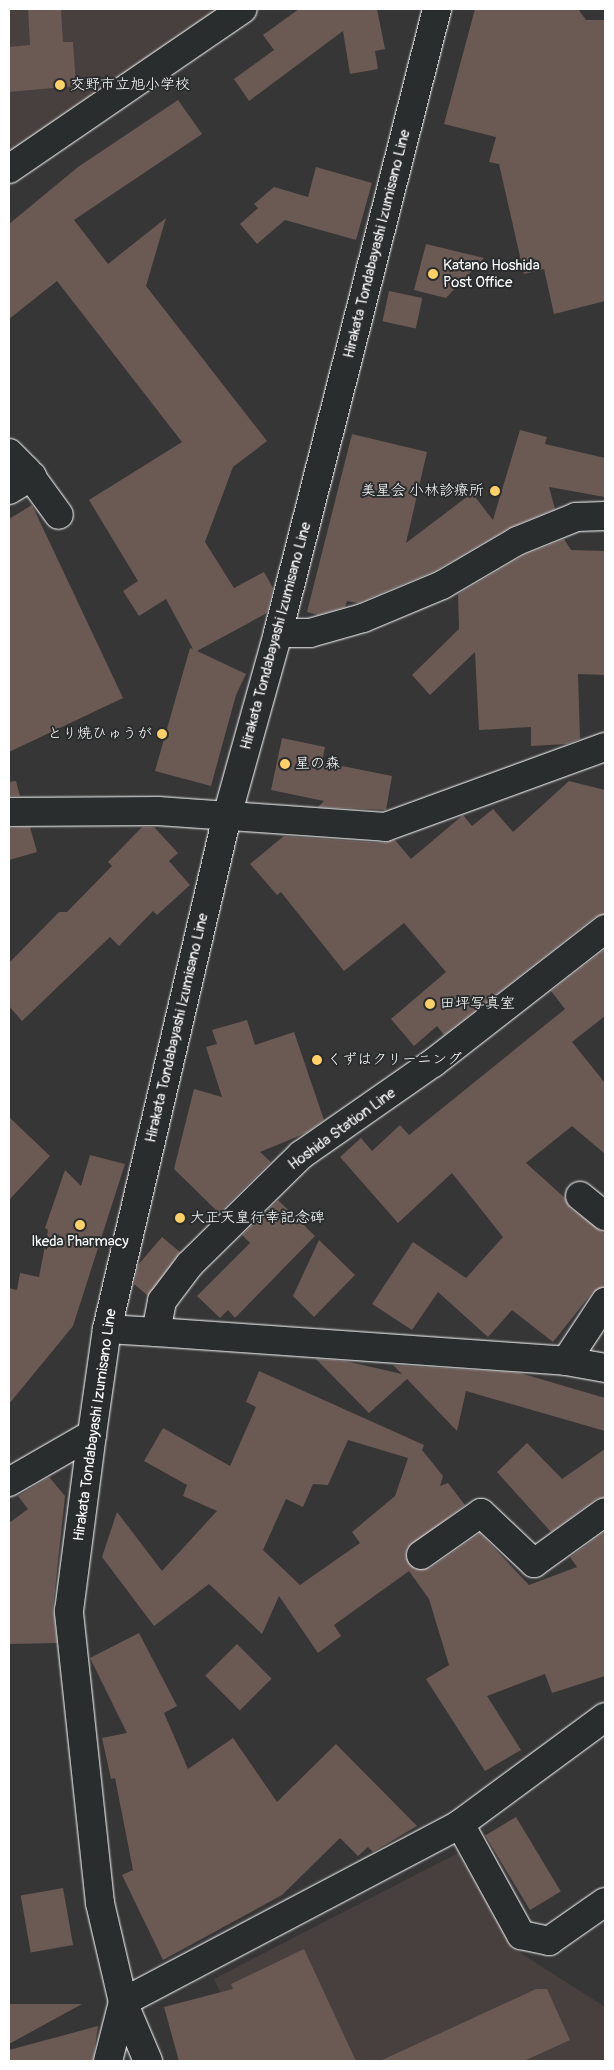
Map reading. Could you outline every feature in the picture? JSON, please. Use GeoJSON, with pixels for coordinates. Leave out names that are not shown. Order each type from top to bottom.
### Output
{"type":"FeatureCollection","features":[{"type":"Feature","properties":{"kind":"main road"},"geometry":{"type":"LineString","coordinates":[[9,169],[243,9]]}},
{"type":"Feature","properties":{"kind":"main road","name":"Hirakata Tondabayashi Izumisano Line"},"geometry":{"type":"LineString","coordinates":[[148,2061],[123,2002],[100,1903],[69,1611],[92,1434],[107,1330],[227,816],[278,633],[437,9]]}},
{"type":"Feature","properties":{"kind":"main road"},"geometry":{"type":"LineString","coordinates":[[9,453],[20,483],[59,516]]}},
{"type":"Feature","properties":{"kind":"main road"},"geometry":{"type":"LineString","coordinates":[[278,633],[310,633],[363,618],[442,585],[518,541],[576,517],[605,516]]}},
{"type":"Feature","properties":{"kind":"main road"},"geometry":{"type":"LineString","coordinates":[[9,812],[158,811],[385,827],[605,747]]}},
{"type":"Feature","properties":{"kind":"main road","name":"Hoshida Station Line"},"geometry":{"type":"LineString","coordinates":[[156,1332],[162,1301],[190,1264],[301,1155],[433,1063],[605,929]]}},
{"type":"Feature","properties":{"kind":"main road"},"geometry":{"type":"LineString","coordinates":[[580,1196],[605,1216]]}},
{"type":"Feature","properties":{"kind":"main road"},"geometry":{"type":"LineString","coordinates":[[566,1361],[605,1302]]}},
{"type":"Feature","properties":{"kind":"main road"},"geometry":{"type":"LineString","coordinates":[[107,1330],[566,1361],[605,1368]]}},
{"type":"Feature","properties":{"kind":"main road"},"geometry":{"type":"LineString","coordinates":[[9,1482],[92,1434]]}},
{"type":"Feature","properties":{"kind":"main road"},"geometry":{"type":"LineString","coordinates":[[421,1555],[481,1513],[534,1563],[605,1512]]}},
{"type":"Feature","properties":{"kind":"main road"},"geometry":{"type":"LineString","coordinates":[[108,2061],[123,2002],[460,1824],[605,1717]]}},
{"type":"Feature","properties":{"kind":"main road"},"geometry":{"type":"LineString","coordinates":[[460,1824],[520,1935],[549,1940],[605,1902]]}},
{"type":"Feature","properties":{"kind":"shaded area","name":"交野市立旭小学校"},"geometry":{"type":"Polygon","coordinates":[[[9,9],[211,9],[214,14],[9,155],[9,9]]]}},
{"type":"Feature","properties":{"kind":"shaded area"},"geometry":{"type":"Polygon","coordinates":[[[458,1853],[511,1947],[605,2007],[605,2061],[253,2061],[214,1979],[458,1853]]]}},
{"type":"Feature","properties":{"kind":"building"},"geometry":{"type":"Polygon","coordinates":[[[28,9],[61,9],[63,42],[73,42],[76,86],[9,92],[9,47],[30,45],[28,9]]]}},
{"type":"Feature","properties":{"kind":"building"},"geometry":{"type":"Polygon","coordinates":[[[299,9],[377,9],[385,49],[375,51],[378,69],[350,74],[343,31],[249,101],[234,79],[274,50],[263,35],[299,9]]]}},
{"type":"Feature","properties":{"kind":"building"},"geometry":{"type":"Polygon","coordinates":[[[475,9],[578,9],[586,20],[605,20],[605,301],[554,314],[544,269],[524,274],[499,164],[489,162],[496,137],[444,124],[475,9]]]}},
{"type":"Feature","properties":{"kind":"building"},"geometry":{"type":"Polygon","coordinates":[[[178,100],[202,134],[74,220],[108,264],[166,218],[146,286],[267,441],[233,467],[205,542],[234,588],[264,572],[273,588],[267,613],[197,651],[246,674],[236,695],[211,786],[155,771],[190,648],[193,649],[166,599],[139,616],[123,591],[138,581],[89,500],[182,442],[57,281],[9,319],[9,224],[78,167],[178,100]]]}},
{"type":"Feature","properties":{"kind":"building"},"geometry":{"type":"Polygon","coordinates":[[[316,167],[372,183],[356,240],[285,220],[257,244],[240,224],[258,208],[254,204],[274,187],[308,197],[316,167]]]}},
{"type":"Feature","properties":{"kind":"building"},"geometry":{"type":"Polygon","coordinates":[[[426,244],[484,258],[446,298],[414,290],[426,244]]]}},
{"type":"Feature","properties":{"kind":"building"},"geometry":{"type":"Polygon","coordinates":[[[389,291],[422,298],[416,328],[383,321],[389,291]]]}},
{"type":"Feature","properties":{"kind":"building"},"geometry":{"type":"Polygon","coordinates":[[[520,430],[547,437],[545,444],[605,458],[605,497],[549,487],[555,509],[509,528],[435,571],[358,603],[347,601],[345,607],[318,615],[307,612],[352,434],[427,452],[406,543],[472,493],[493,520],[520,430]]]}},
{"type":"Feature","properties":{"kind":"building"},"geometry":{"type":"Polygon","coordinates":[[[32,505],[123,698],[9,752],[9,519],[32,505]]]}},
{"type":"Feature","properties":{"kind":"building"},"geometry":{"type":"Polygon","coordinates":[[[564,539],[571,550],[605,551],[605,675],[578,674],[580,739],[567,744],[531,746],[531,727],[479,730],[475,652],[430,695],[412,675],[459,629],[458,594],[524,555],[564,539]]]}},
{"type":"Feature","properties":{"kind":"building"},"geometry":{"type":"Polygon","coordinates":[[[282,738],[325,747],[322,762],[392,776],[386,810],[318,807],[324,801],[271,790],[282,738]]]}},
{"type":"Feature","properties":{"kind":"building"},"geometry":{"type":"Polygon","coordinates":[[[16,781],[20,796],[9,796],[9,782],[16,781]]]}},
{"type":"Feature","properties":{"kind":"building"},"geometry":{"type":"Polygon","coordinates":[[[569,781],[605,790],[605,914],[595,917],[444,1035],[437,1026],[414,1046],[391,1019],[446,972],[404,923],[344,971],[281,892],[277,895],[250,864],[284,836],[384,843],[395,840],[411,859],[463,815],[472,826],[493,809],[513,832],[569,781]]]}},
{"type":"Feature","properties":{"kind":"building"},"geometry":{"type":"Polygon","coordinates":[[[30,827],[37,852],[9,860],[9,828],[30,827]]]}},
{"type":"Feature","properties":{"kind":"building"},"geometry":{"type":"Polygon","coordinates":[[[142,827],[154,827],[178,853],[169,861],[190,885],[157,915],[153,911],[119,946],[110,937],[22,1021],[9,1006],[9,963],[59,912],[67,912],[112,866],[108,862],[142,827]]]}},
{"type":"Feature","properties":{"kind":"building"},"geometry":{"type":"Polygon","coordinates":[[[605,949],[605,1016],[572,1042],[605,1083],[605,1154],[572,1126],[526,1163],[565,1198],[570,1208],[605,1234],[605,1286],[592,1293],[553,1342],[512,1310],[488,1337],[438,1292],[412,1330],[372,1304],[413,1242],[466,1278],[503,1237],[452,1173],[398,1223],[340,1157],[361,1138],[372,1151],[400,1125],[409,1135],[565,1009],[551,991],[605,949]]]}},
{"type":"Feature","properties":{"kind":"building"},"geometry":{"type":"Polygon","coordinates":[[[247,1020],[255,1045],[294,1032],[324,1120],[306,1133],[260,1152],[271,1162],[219,1213],[174,1169],[194,1089],[222,1097],[206,1047],[217,1044],[212,1030],[247,1020]]]}},
{"type":"Feature","properties":{"kind":"building"},"geometry":{"type":"Polygon","coordinates":[[[9,1117],[50,1156],[9,1200],[9,1117]]]}},
{"type":"Feature","properties":{"kind":"building"},"geometry":{"type":"Polygon","coordinates":[[[90,1155],[125,1164],[73,1326],[9,1404],[9,1288],[17,1290],[20,1273],[39,1277],[48,1230],[45,1228],[65,1170],[81,1186],[90,1155]]]}},
{"type":"Feature","properties":{"kind":"building"},"geometry":{"type":"Polygon","coordinates":[[[278,1200],[315,1236],[235,1318],[228,1310],[220,1318],[197,1296],[250,1243],[242,1235],[278,1200]]]}},
{"type":"Feature","properties":{"kind":"building"},"geometry":{"type":"Polygon","coordinates":[[[162,1237],[180,1252],[148,1296],[134,1284],[138,1265],[162,1237]]]}},
{"type":"Feature","properties":{"kind":"building"},"geometry":{"type":"Polygon","coordinates":[[[319,1240],[355,1275],[314,1317],[293,1296],[319,1240]]]}},
{"type":"Feature","properties":{"kind":"building"},"geometry":{"type":"Polygon","coordinates":[[[316,1359],[345,1361],[402,1374],[393,1365],[520,1373],[605,1398],[605,1431],[466,1391],[457,1431],[407,1379],[369,1413],[316,1359]]]}},
{"type":"Feature","properties":{"kind":"building"},"geometry":{"type":"Polygon","coordinates":[[[259,1371],[424,1445],[422,1450],[443,1476],[440,1486],[448,1483],[465,1505],[407,1548],[406,1557],[415,1569],[430,1568],[480,1533],[529,1585],[577,1567],[570,1557],[605,1531],[605,1676],[552,1693],[545,1674],[487,1696],[521,1750],[485,1771],[426,1679],[449,1665],[429,1599],[409,1571],[334,1625],[341,1636],[318,1653],[279,1596],[262,1634],[209,1584],[154,1626],[102,1557],[117,1512],[162,1571],[217,1511],[183,1496],[187,1485],[144,1461],[163,1428],[230,1466],[256,1407],[246,1402],[259,1371]],[[348,1440],[328,1485],[313,1484],[303,1507],[286,1499],[263,1550],[300,1585],[360,1543],[352,1532],[395,1496],[408,1458],[348,1440]]]}},
{"type":"Feature","properties":{"kind":"building"},"geometry":{"type":"Polygon","coordinates":[[[527,1443],[562,1479],[605,1449],[605,1497],[596,1499],[551,1532],[497,1472],[527,1443]]]}},
{"type":"Feature","properties":{"kind":"building"},"geometry":{"type":"Polygon","coordinates":[[[49,1477],[65,1496],[53,1609],[57,1643],[9,1644],[9,1523],[28,1509],[18,1496],[49,1477]]]}},
{"type":"Feature","properties":{"kind":"building"},"geometry":{"type":"Polygon","coordinates":[[[139,1633],[177,1706],[164,1713],[188,1769],[233,1738],[277,1802],[336,1744],[417,1826],[373,1852],[368,1847],[358,1856],[340,1838],[282,1895],[163,1960],[122,1875],[133,1870],[115,1778],[111,1779],[102,1738],[127,1733],[90,1658],[139,1633]]]}},
{"type":"Feature","properties":{"kind":"building"},"geometry":{"type":"Polygon","coordinates":[[[237,1644],[272,1679],[240,1710],[205,1676],[237,1644]]]}},
{"type":"Feature","properties":{"kind":"building"},"geometry":{"type":"Polygon","coordinates":[[[516,1817],[561,1892],[530,1910],[485,1836],[516,1817]]]}},
{"type":"Feature","properties":{"kind":"building"},"geometry":{"type":"Polygon","coordinates":[[[63,1888],[73,1945],[31,1953],[21,1895],[63,1888]]]}},
{"type":"Feature","properties":{"kind":"building"},"geometry":{"type":"Polygon","coordinates":[[[304,1949],[356,2061],[179,2061],[164,2007],[233,1989],[231,1984],[304,1949]]]}},
{"type":"Feature","properties":{"kind":"building"},"geometry":{"type":"Polygon","coordinates":[[[536,1989],[547,1989],[570,2040],[524,2061],[380,2061],[536,1989]]]}},
{"type":"Feature","properties":{"kind":"building"},"geometry":{"type":"Polygon","coordinates":[[[9,2004],[82,2004],[9,2044],[9,2004]]]}},
{"type":"Feature","properties":{"kind":"building"},"geometry":{"type":"Polygon","coordinates":[[[98,2026],[93,2061],[9,2061],[9,2050],[98,2026]]]}},
{"type":"Feature","properties":{"kind":"place","name":"交野市立旭小学校"},"geometry":{"type":"Point","coordinates":[60,85]}},
{"type":"Feature","properties":{"kind":"place","name":"Katano Hoshida Post Office"},"geometry":{"type":"Point","coordinates":[433,274]}},
{"type":"Feature","properties":{"kind":"place","name":"美星会 小林診療所"},"geometry":{"type":"Point","coordinates":[495,491]}},
{"type":"Feature","properties":{"kind":"place","name":"とり焼ひゅうが"},"geometry":{"type":"Point","coordinates":[162,734]}},
{"type":"Feature","properties":{"kind":"place","name":"星の森"},"geometry":{"type":"Point","coordinates":[285,764]}},
{"type":"Feature","properties":{"kind":"place","name":"田坪写真室"},"geometry":{"type":"Point","coordinates":[430,1004]}},
{"type":"Feature","properties":{"kind":"place","name":"くずはクリーニング"},"geometry":{"type":"Point","coordinates":[317,1060]}},
{"type":"Feature","properties":{"kind":"place","name":"大正天皇行幸記念碑"},"geometry":{"type":"Point","coordinates":[180,1218]}},
{"type":"Feature","properties":{"kind":"place","name":"Ikeda Pharmacy"},"geometry":{"type":"Point","coordinates":[80,1225]}}]}
